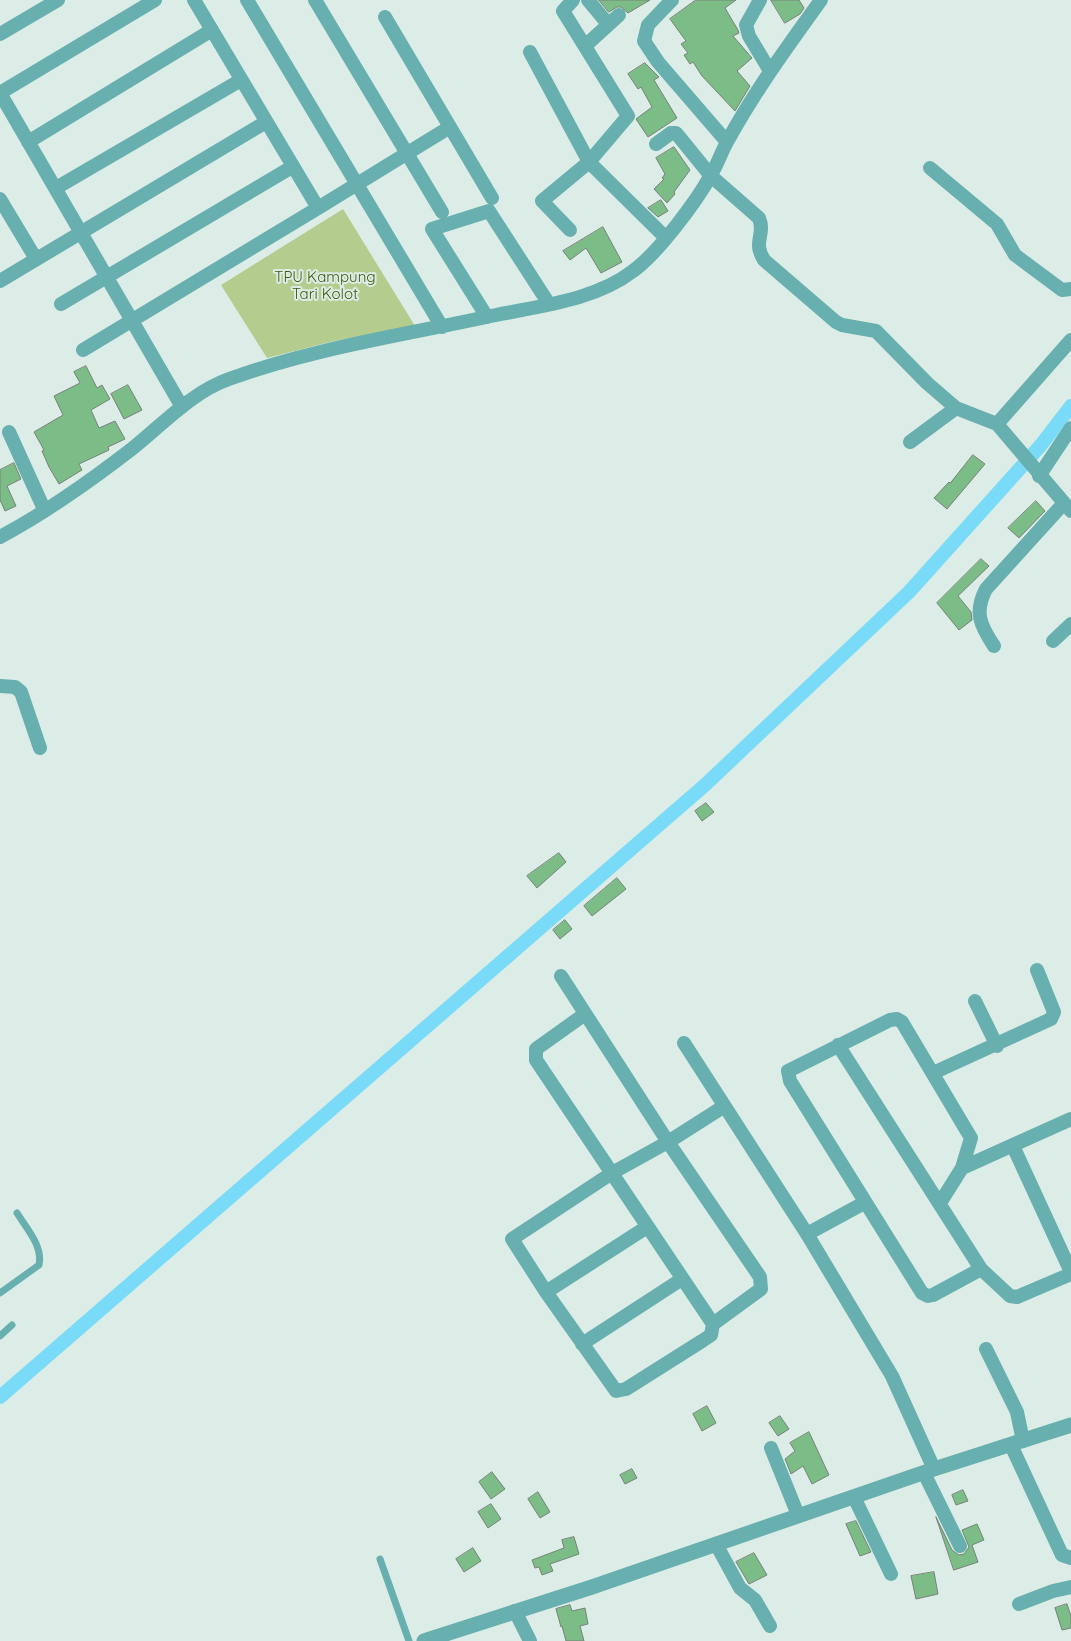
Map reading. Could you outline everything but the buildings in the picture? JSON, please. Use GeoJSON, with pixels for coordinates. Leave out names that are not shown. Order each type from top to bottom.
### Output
{"type":"FeatureCollection","features":[{"type":"Feature","properties":{"kind":"street"},"geometry":{"type":"LineString","coordinates":[[0,34],[58,0]]}},
{"type":"Feature","properties":{"kind":"street"},"geometry":{"type":"LineString","coordinates":[[155,0],[0,93],[108,276],[182,407]]}},
{"type":"Feature","properties":{"kind":"street"},"geometry":{"type":"LineString","coordinates":[[194,0],[318,208]]}},
{"type":"Feature","properties":{"kind":"street"},"geometry":{"type":"LineString","coordinates":[[247,0],[442,327]]}},
{"type":"Feature","properties":{"kind":"street"},"geometry":{"type":"LineString","coordinates":[[315,0],[442,212]]}},
{"type":"Feature","properties":{"kind":"street"},"geometry":{"type":"LineString","coordinates":[[570,230],[542,201],[589,162],[628,116],[563,10],[573,0]]}},
{"type":"Feature","properties":{"kind":"street"},"geometry":{"type":"LineString","coordinates":[[588,0],[608,24]]}},
{"type":"Feature","properties":{"kind":"street"},"geometry":{"type":"LineString","coordinates":[[672,0],[648,25],[644,41],[658,62],[727,142]]}},
{"type":"Feature","properties":{"kind":"street"},"geometry":{"type":"LineString","coordinates":[[760,0],[746,25],[749,36],[770,71]]}},
{"type":"Feature","properties":{"kind":"street"},"geometry":{"type":"LineString","coordinates":[[0,537],[22,525],[116,461],[182,407],[214,386],[248,372],[374,339],[442,327],[592,293],[628,274],[666,238],[711,176],[727,142],[770,71],[821,0]]}},
{"type":"Feature","properties":{"kind":"street"},"geometry":{"type":"LineString","coordinates":[[585,46],[619,14]]}},
{"type":"Feature","properties":{"kind":"street"},"geometry":{"type":"LineString","coordinates":[[385,17],[492,198]]}},
{"type":"Feature","properties":{"kind":"street"},"geometry":{"type":"LineString","coordinates":[[28,142],[212,30]]}},
{"type":"Feature","properties":{"kind":"street"},"geometry":{"type":"LineString","coordinates":[[530,52],[589,162],[666,238]]}},
{"type":"Feature","properties":{"kind":"street"},"geometry":{"type":"LineString","coordinates":[[56,188],[241,80]]}},
{"type":"Feature","properties":{"kind":"street"},"geometry":{"type":"LineString","coordinates":[[0,280],[266,122]]}},
{"type":"Feature","properties":{"kind":"street"},"geometry":{"type":"LineString","coordinates":[[83,350],[450,127]]}},
{"type":"Feature","properties":{"kind":"street"},"geometry":{"type":"LineString","coordinates":[[656,144],[675,133],[711,176],[759,218],[762,225],[758,248],[764,260],[836,322],[842,325],[876,331],[927,383],[956,408],[997,424],[1068,507],[986,589],[978,606],[979,616],[994,646]]}},
{"type":"Feature","properties":{"kind":"street"},"geometry":{"type":"LineString","coordinates":[[61,304],[292,166]]}},
{"type":"Feature","properties":{"kind":"street"},"geometry":{"type":"LineString","coordinates":[[930,168],[997,224],[1015,255],[1062,290],[1071,289]]}},
{"type":"Feature","properties":{"kind":"street"},"geometry":{"type":"LineString","coordinates":[[0,199],[4,218],[36,259]]}},
{"type":"Feature","properties":{"kind":"street"},"geometry":{"type":"LineString","coordinates":[[487,317],[432,229],[489,211],[550,304]]}},
{"type":"Feature","properties":{"kind":"street"},"geometry":{"type":"LineString","coordinates":[[997,424],[1071,340]]}},
{"type":"Feature","properties":{"kind":"street"},"geometry":{"type":"LineString","coordinates":[[910,442],[956,408]]}},
{"type":"Feature","properties":{"kind":"street"},"geometry":{"type":"LineString","coordinates":[[1037,472],[1071,428]]}},
{"type":"Feature","properties":{"kind":"street"},"geometry":{"type":"LineString","coordinates":[[9,432],[44,509]]}},
{"type":"Feature","properties":{"kind":"street"},"geometry":{"type":"LineString","coordinates":[[1053,641],[1071,624]]}},
{"type":"Feature","properties":{"kind":"street"},"geometry":{"type":"LineString","coordinates":[[0,686],[15,687],[21,692],[40,748]]}},
{"type":"Feature","properties":{"kind":"street"},"geometry":{"type":"LineString","coordinates":[[933,1073],[1048,1022],[1054,1012],[1037,970]]}},
{"type":"Feature","properties":{"kind":"street"},"geometry":{"type":"LineString","coordinates":[[560,976],[668,1142],[760,1277],[761,1288],[713,1324],[711,1334],[702,1341],[623,1390],[614,1389],[546,1292],[513,1242],[513,1236],[612,1173],[668,1142],[723,1107]]}},
{"type":"Feature","properties":{"kind":"street"},"geometry":{"type":"LineString","coordinates":[[975,1001],[997,1046]]}},
{"type":"Feature","properties":{"kind":"street"},"geometry":{"type":"LineString","coordinates":[[585,1014],[536,1049],[536,1060],[713,1324]]}},
{"type":"Feature","properties":{"kind":"street"},"geometry":{"type":"LineString","coordinates":[[940,1203],[962,1168],[971,1138],[902,1022],[897,1019],[890,1020],[788,1071],[788,1078],[864,1203],[925,1295],[934,1295],[981,1269]]}},
{"type":"Feature","properties":{"kind":"street"},"geometry":{"type":"LineString","coordinates":[[684,1043],[723,1107],[807,1234],[892,1376],[960,1546]]}},
{"type":"Feature","properties":{"kind":"street"},"geometry":{"type":"LineString","coordinates":[[838,1045],[981,1269],[1010,1296],[1017,1297],[1071,1273],[1013,1146]]}},
{"type":"Feature","properties":{"kind":"street"},"geometry":{"type":"LineString","coordinates":[[962,1168],[1071,1119]]}},
{"type":"Feature","properties":{"kind":"street"},"geometry":{"type":"LineString","coordinates":[[807,1234],[864,1203]]}},
{"type":"Feature","properties":{"kind":"street"},"geometry":{"type":"LineString","coordinates":[[546,1292],[647,1227]]}},
{"type":"Feature","properties":{"kind":"street"},"geometry":{"type":"LineString","coordinates":[[582,1344],[682,1279]]}},
{"type":"Feature","properties":{"kind":"street"},"geometry":{"type":"LineString","coordinates":[[986,1349],[1017,1412],[1017,1443],[1062,1555],[1071,1558]]}},
{"type":"Feature","properties":{"kind":"street"},"geometry":{"type":"LineString","coordinates":[[424,1641],[1071,1425]]}},
{"type":"Feature","properties":{"kind":"street"},"geometry":{"type":"LineString","coordinates":[[771,1448],[798,1515]]}},
{"type":"Feature","properties":{"kind":"street"},"geometry":{"type":"LineString","coordinates":[[854,1496],[891,1574]]}},
{"type":"Feature","properties":{"kind":"street"},"geometry":{"type":"LineString","coordinates":[[716,1544],[740,1588],[755,1600],[770,1626]]}},
{"type":"Feature","properties":{"kind":"street"},"geometry":{"type":"LineString","coordinates":[[1019,1604],[1053,1591],[1071,1587]]}},
{"type":"Feature","properties":{"kind":"street"},"geometry":{"type":"LineString","coordinates":[[515,1611],[530,1641]]}},
{"type":"Feature","properties":{"kind":"lane"},"geometry":{"type":"LineString","coordinates":[[0,1292],[39,1265],[41,1256],[38,1246],[16,1213]]}},
{"type":"Feature","properties":{"kind":"lane"},"geometry":{"type":"LineString","coordinates":[[0,1336],[12,1325]]}},
{"type":"Feature","properties":{"kind":"lane"},"geometry":{"type":"LineString","coordinates":[[380,1559],[409,1641]]}},
{"type":"Feature","properties":{"kind":"green space","name":"TPU Kampung Tari Kolot"},"geometry":{"type":"Polygon","coordinates":[[[343,209],[415,326],[334,341],[267,358],[221,285],[343,209]]]}},
{"type":"Feature","properties":{"kind":"waterway"},"geometry":{"type":"LineString","coordinates":[[0,1397],[705,785],[909,592],[1041,445],[1071,406]]}}]}
